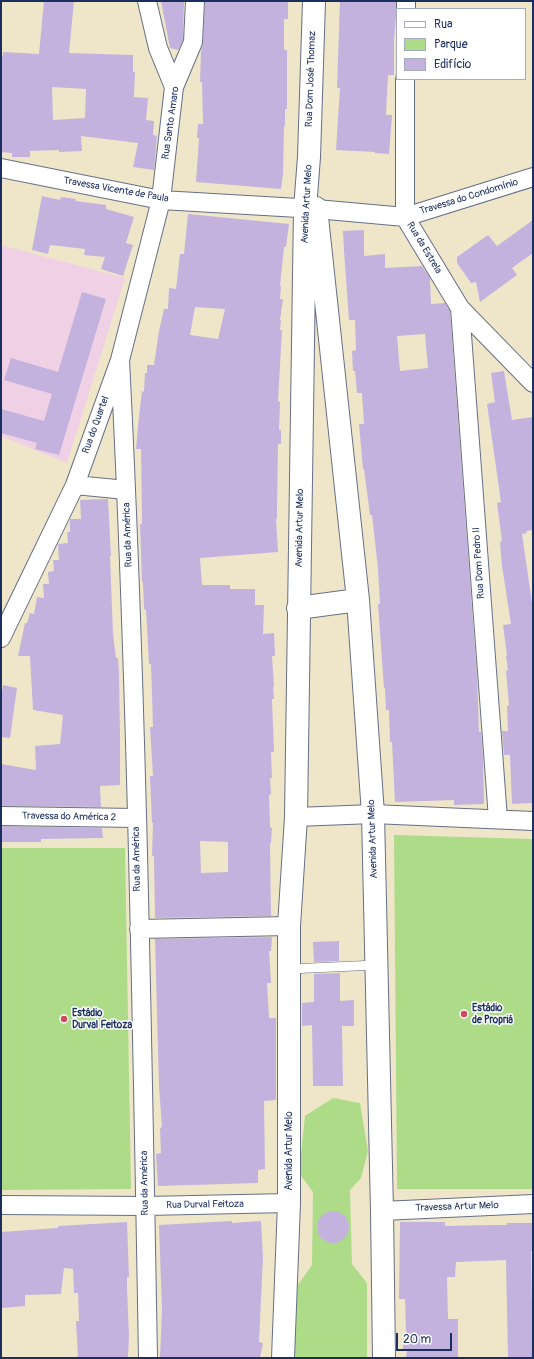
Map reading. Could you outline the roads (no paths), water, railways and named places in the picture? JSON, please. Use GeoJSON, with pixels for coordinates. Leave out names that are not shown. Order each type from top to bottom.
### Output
{"type":"FeatureCollection","features":[{"type":"Feature","properties":{"kind":"main road","name":"Rua Dom José Thomaz"},"geometry":{"type":"LineString","coordinates":[[309,157],[314,1]]}},
{"type":"Feature","properties":{"kind":"main road","name":"Avenida Artur Melo"},"geometry":{"type":"LineString","coordinates":[[282,1358],[289,1203],[289,926],[296,817],[298,608],[310,209],[309,157]]}},
{"type":"Feature","properties":{"kind":"main road","name":"Avenida Artur Melo"},"geometry":{"type":"LineString","coordinates":[[310,209],[358,600],[373,814],[384,1358]]}},
{"type":"Feature","properties":{"kind":"main road"},"geometry":{"type":"LineString","coordinates":[[298,608],[358,600]]}},
{"type":"Feature","properties":{"kind":"street"},"geometry":{"type":"LineString","coordinates":[[147,1],[158,48],[174,87]]}},
{"type":"Feature","properties":{"kind":"street","name":"Rua Santo Amaro"},"geometry":{"type":"LineString","coordinates":[[162,200],[174,87],[193,42],[195,1]]}},
{"type":"Feature","properties":{"kind":"street","name":"Rua da Estrela"},"geometry":{"type":"LineString","coordinates":[[405,80],[405,217],[460,308],[533,383]]}},
{"type":"Feature","properties":{"kind":"street","name":"Travessa Vicente de Paula"},"geometry":{"type":"LineString","coordinates":[[1,168],[162,200],[310,209],[405,217]]}},
{"type":"Feature","properties":{"kind":"street","name":"Travessa do Condomínio"},"geometry":{"type":"LineString","coordinates":[[405,217],[533,177]]}},
{"type":"Feature","properties":{"kind":"street","name":"Rua do Quartel"},"geometry":{"type":"LineString","coordinates":[[1,638],[75,485],[120,360],[162,200]]}},
{"type":"Feature","properties":{"kind":"street","name":"Rua Dom Pedro II"},"geometry":{"type":"LineString","coordinates":[[460,308],[498,819]]}},
{"type":"Feature","properties":{"kind":"street","name":"Rua da América"},"geometry":{"type":"LineString","coordinates":[[120,360],[126,490],[136,818],[148,1358]]}},
{"type":"Feature","properties":{"kind":"street"},"geometry":{"type":"LineString","coordinates":[[75,485],[126,490]]}},
{"type":"Feature","properties":{"kind":"street"},"geometry":{"type":"LineString","coordinates":[[296,817],[373,814],[533,821]]}},
{"type":"Feature","properties":{"kind":"street","name":"Travessa do América 2"},"geometry":{"type":"LineString","coordinates":[[1,816],[136,818]]}},
{"type":"Feature","properties":{"kind":"street"},"geometry":{"type":"LineString","coordinates":[[139,929],[289,926]]}},
{"type":"Feature","properties":{"kind":"street","name":"Rua Durval Feitoza"},"geometry":{"type":"LineString","coordinates":[[1,1205],[145,1206],[289,1203]]}},
{"type":"Feature","properties":{"kind":"street","name":"Travessa Artur Melo"},"geometry":{"type":"LineString","coordinates":[[382,1211],[533,1204]]}},
{"type":"Feature","properties":{"kind":"lane"},"geometry":{"type":"LineString","coordinates":[[289,969],[376,965]]}},
{"type":"Feature","properties":{"kind":"place","name":"Estádio de Propriá"},"geometry":{"type":"Point","coordinates":[464,1014]}},
{"type":"Feature","properties":{"kind":"place","name":"Estádio Durval Feitoza"},"geometry":{"type":"Point","coordinates":[64,1019]}}]}
